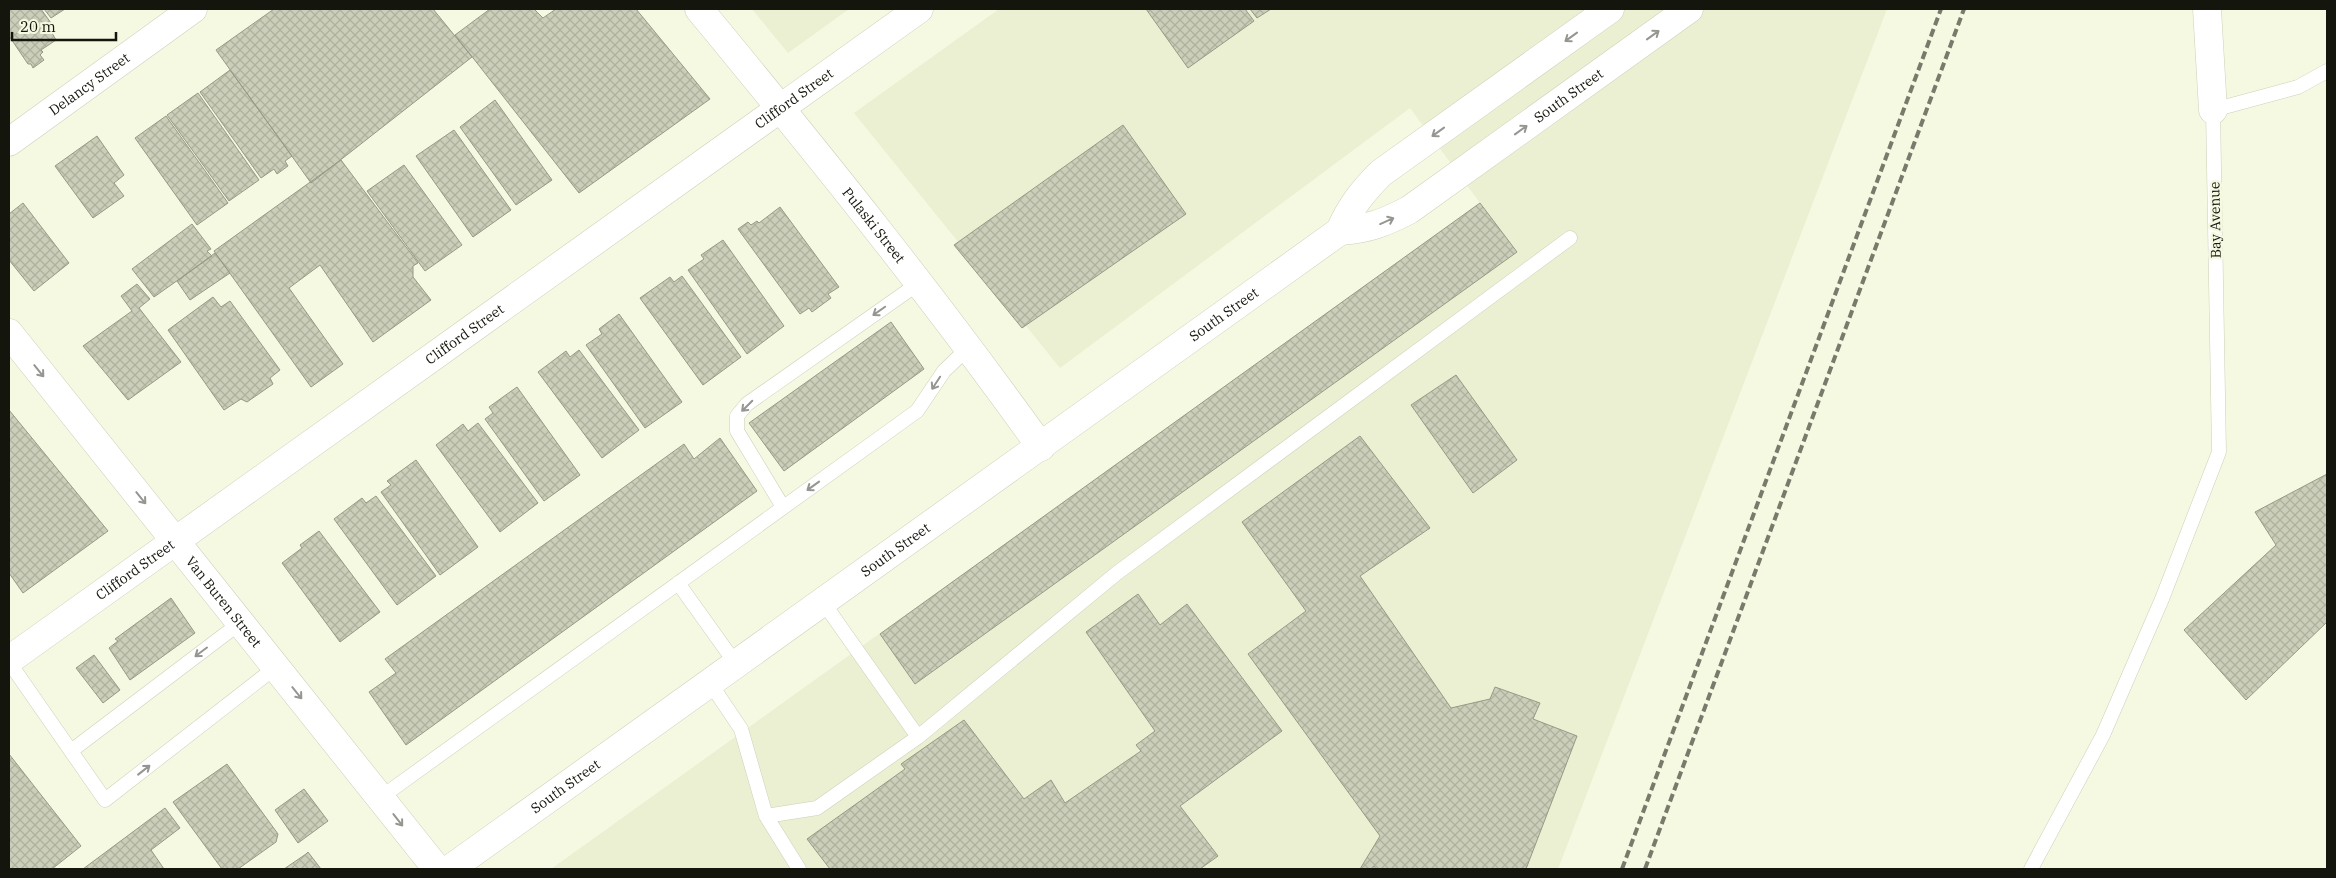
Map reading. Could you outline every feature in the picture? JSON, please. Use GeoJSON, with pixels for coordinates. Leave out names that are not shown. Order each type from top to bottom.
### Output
{"type":"FeatureCollection","features":[{"type":"Feature","properties":{"kind":"street","name":"Delancy Street"},"geometry":{"type":"LineString","coordinates":[[9,142],[193,9]]}},
{"type":"Feature","properties":{"kind":"street","name":"Pulaski Street"},"geometry":{"type":"LineString","coordinates":[[699,9],[781,108],[969,347],[1041,447]]}},
{"type":"Feature","properties":{"kind":"street","name":"Clifford Street"},"geometry":{"type":"LineString","coordinates":[[9,661],[919,9]]}},
{"type":"Feature","properties":{"kind":"street"},"geometry":{"type":"LineString","coordinates":[[1340,231],[1348,211],[1382,173],[1610,9]]}},
{"type":"Feature","properties":{"kind":"street","name":"South Street"},"geometry":{"type":"LineString","coordinates":[[450,869],[1340,231],[1364,230],[1387,222],[1409,210],[1689,9]]}},
{"type":"Feature","properties":{"kind":"street"},"geometry":{"type":"LineString","coordinates":[[2207,9],[2213,110]]}},
{"type":"Feature","properties":{"kind":"street","name":"Van Buren Street"},"geometry":{"type":"LineString","coordinates":[[9,333],[437,869]]}},
{"type":"Feature","properties":{"kind":"lane"},"geometry":{"type":"LineString","coordinates":[[2213,110],[2298,87],[2327,71]]}},
{"type":"Feature","properties":{"kind":"lane","name":"Bay Avenue"},"geometry":{"type":"LineString","coordinates":[[2031,869],[2103,735],[2162,599],[2219,452],[2213,110]]}},
{"type":"Feature","properties":{"kind":"lane"},"geometry":{"type":"LineString","coordinates":[[766,816],[817,808],[918,737],[1117,573],[1570,238]]}},
{"type":"Feature","properties":{"kind":"lane"},"geometry":{"type":"LineString","coordinates":[[783,507],[737,431],[738,416],[747,404],[919,283]]}},
{"type":"Feature","properties":{"kind":"lane"},"geometry":{"type":"LineString","coordinates":[[380,798],[917,410],[944,371],[969,347]]}},
{"type":"Feature","properties":{"kind":"lane"},"geometry":{"type":"LineString","coordinates":[[678,583],[736,664]]}},
{"type":"Feature","properties":{"kind":"lane"},"geometry":{"type":"LineString","coordinates":[[822,602],[918,737]]}},
{"type":"Feature","properties":{"kind":"lane"},"geometry":{"type":"LineString","coordinates":[[71,751],[240,623]]}},
{"type":"Feature","properties":{"kind":"lane"},"geometry":{"type":"LineString","coordinates":[[9,661],[105,800],[276,667]]}},
{"type":"Feature","properties":{"kind":"lane"},"geometry":{"type":"LineString","coordinates":[[710,683],[741,729],[766,816],[799,869]]}},
{"type":"Feature","properties":{"kind":"shaded area"},"geometry":{"type":"Polygon","coordinates":[[[752,9],[849,9],[788,53],[752,9]]]}},
{"type":"Feature","properties":{"kind":"shaded area"},"geometry":{"type":"Polygon","coordinates":[[[999,9],[1887,9],[1558,869],[551,869],[1480,203],[1410,108],[1060,368],[854,113],[999,9]]]}},
{"type":"Feature","properties":{"kind":"building"},"geometry":{"type":"Polygon","coordinates":[[[9,9],[41,9],[56,30],[52,33],[56,40],[41,50],[43,52],[40,55],[44,60],[33,68],[31,64],[28,64],[9,36],[9,9]]]}},
{"type":"Feature","properties":{"kind":"building"},"geometry":{"type":"Polygon","coordinates":[[[44,9],[65,9],[51,18],[44,9]]]}},
{"type":"Feature","properties":{"kind":"building"},"geometry":{"type":"Polygon","coordinates":[[[274,9],[433,9],[472,57],[311,183],[216,50],[274,9]]]}},
{"type":"Feature","properties":{"kind":"building"},"geometry":{"type":"Polygon","coordinates":[[[490,9],[534,9],[543,18],[556,9],[636,9],[710,99],[579,193],[455,35],[490,9]]]}},
{"type":"Feature","properties":{"kind":"building"},"geometry":{"type":"Polygon","coordinates":[[[1146,9],[1245,9],[1254,21],[1188,68],[1146,9]]]}},
{"type":"Feature","properties":{"kind":"building"},"geometry":{"type":"Polygon","coordinates":[[[1250,9],[1271,9],[1257,18],[1250,9]]]}},
{"type":"Feature","properties":{"kind":"building"},"geometry":{"type":"Polygon","coordinates":[[[230,70],[292,156],[285,161],[288,166],[277,174],[274,169],[261,178],[200,92],[230,70]]]}},
{"type":"Feature","properties":{"kind":"building"},"geometry":{"type":"Polygon","coordinates":[[[198,93],[259,180],[229,201],[167,115],[198,93]]]}},
{"type":"Feature","properties":{"kind":"building"},"geometry":{"type":"Polygon","coordinates":[[[495,100],[552,180],[516,205],[460,127],[495,100]]]}},
{"type":"Feature","properties":{"kind":"building"},"geometry":{"type":"Polygon","coordinates":[[[166,116],[228,203],[197,225],[135,138],[166,116]]]}},
{"type":"Feature","properties":{"kind":"building"},"geometry":{"type":"Polygon","coordinates":[[[1123,125],[1186,214],[1022,328],[954,245],[1123,125]]]}},
{"type":"Feature","properties":{"kind":"building"},"geometry":{"type":"Polygon","coordinates":[[[454,130],[511,210],[473,237],[416,156],[454,130]]]}},
{"type":"Feature","properties":{"kind":"building"},"geometry":{"type":"Polygon","coordinates":[[[97,136],[124,175],[114,183],[124,196],[93,218],[55,166],[97,136]]]}},
{"type":"Feature","properties":{"kind":"building"},"geometry":{"type":"Polygon","coordinates":[[[341,160],[418,263],[413,266],[413,277],[431,300],[373,342],[320,265],[289,288],[343,364],[311,387],[214,251],[341,160]]]}},
{"type":"Feature","properties":{"kind":"building"},"geometry":{"type":"Polygon","coordinates":[[[404,165],[462,245],[425,271],[367,191],[404,165]]]}},
{"type":"Feature","properties":{"kind":"building"},"geometry":{"type":"Polygon","coordinates":[[[23,203],[69,263],[34,291],[9,260],[9,214],[23,203]]]}},
{"type":"Feature","properties":{"kind":"building"},"geometry":{"type":"Polygon","coordinates":[[[1480,203],[1517,252],[915,684],[880,634],[1480,203]]]}},
{"type":"Feature","properties":{"kind":"building"},"geometry":{"type":"Polygon","coordinates":[[[780,207],[839,287],[828,294],[831,298],[812,312],[809,308],[800,314],[738,229],[748,222],[751,225],[757,221],[759,223],[780,207]]]}},
{"type":"Feature","properties":{"kind":"building"},"geometry":{"type":"Polygon","coordinates":[[[192,224],[211,249],[207,251],[212,256],[154,297],[132,269],[192,224]]]}},
{"type":"Feature","properties":{"kind":"building"},"geometry":{"type":"Polygon","coordinates":[[[723,240],[784,326],[747,354],[688,270],[704,259],[701,255],[723,240]]]}},
{"type":"Feature","properties":{"kind":"building"},"geometry":{"type":"Polygon","coordinates":[[[215,253],[230,273],[190,300],[177,281],[215,253]]]}},
{"type":"Feature","properties":{"kind":"building"},"geometry":{"type":"Polygon","coordinates":[[[682,276],[741,357],[703,385],[640,298],[670,277],[674,282],[682,276]]]}},
{"type":"Feature","properties":{"kind":"building"},"geometry":{"type":"Polygon","coordinates":[[[137,284],[150,299],[139,308],[181,362],[128,400],[83,346],[132,311],[121,296],[137,284]]]}},
{"type":"Feature","properties":{"kind":"building"},"geometry":{"type":"Polygon","coordinates":[[[213,297],[221,307],[230,301],[280,370],[270,378],[273,384],[247,402],[241,399],[224,410],[168,330],[213,297]]]}},
{"type":"Feature","properties":{"kind":"building"},"geometry":{"type":"Polygon","coordinates":[[[619,314],[682,402],[645,428],[586,345],[602,334],[599,329],[619,314]]]}},
{"type":"Feature","properties":{"kind":"building"},"geometry":{"type":"Polygon","coordinates":[[[891,322],[924,369],[784,471],[749,423],[891,322]]]}},
{"type":"Feature","properties":{"kind":"building"},"geometry":{"type":"Polygon","coordinates":[[[579,350],[639,430],[602,458],[538,372],[566,351],[570,357],[579,350]]]}},
{"type":"Feature","properties":{"kind":"building"},"geometry":{"type":"Polygon","coordinates":[[[1456,375],[1517,460],[1473,493],[1411,405],[1456,375]]]}},
{"type":"Feature","properties":{"kind":"building"},"geometry":{"type":"Polygon","coordinates":[[[517,387],[580,475],[544,501],[485,419],[493,413],[489,407],[517,387]]]}},
{"type":"Feature","properties":{"kind":"building"},"geometry":{"type":"Polygon","coordinates":[[[9,410],[108,531],[23,593],[9,573],[9,410]]]}},
{"type":"Feature","properties":{"kind":"building"},"geometry":{"type":"Polygon","coordinates":[[[478,423],[538,503],[500,532],[436,445],[463,424],[468,431],[478,423]]]}},
{"type":"Feature","properties":{"kind":"building"},"geometry":{"type":"Polygon","coordinates":[[[1360,436],[1430,528],[1360,576],[1451,708],[1490,699],[1495,687],[1540,703],[1533,719],[1577,736],[1526,869],[1376,869],[1374,866],[1372,869],[1360,869],[1380,836],[1248,654],[1306,611],[1242,522],[1360,436]]]}},
{"type":"Feature","properties":{"kind":"building"},"geometry":{"type":"Polygon","coordinates":[[[720,438],[757,491],[406,745],[369,692],[396,673],[385,659],[684,444],[694,459],[720,438]]]}},
{"type":"Feature","properties":{"kind":"building"},"geometry":{"type":"Polygon","coordinates":[[[416,460],[478,547],[440,575],[381,492],[391,485],[387,481],[416,460]]]}},
{"type":"Feature","properties":{"kind":"building"},"geometry":{"type":"Polygon","coordinates":[[[2327,474],[2327,622],[2246,700],[2184,630],[2276,545],[2255,512],[2327,474]]]}},
{"type":"Feature","properties":{"kind":"building"},"geometry":{"type":"Polygon","coordinates":[[[376,496],[436,576],[397,605],[334,519],[362,498],[366,503],[376,496]]]}},
{"type":"Feature","properties":{"kind":"building"},"geometry":{"type":"Polygon","coordinates":[[[319,531],[380,612],[340,642],[282,563],[302,548],[300,545],[319,531]]]}},
{"type":"Feature","properties":{"kind":"building"},"geometry":{"type":"Polygon","coordinates":[[[1138,594],[1160,625],[1187,604],[1282,731],[1180,806],[1218,856],[1200,869],[830,869],[807,839],[905,769],[901,764],[964,720],[1024,799],[1051,780],[1065,803],[1141,751],[1136,745],[1155,731],[1086,632],[1138,594]]]}},
{"type":"Feature","properties":{"kind":"building"},"geometry":{"type":"Polygon","coordinates":[[[171,598],[195,633],[130,680],[109,648],[118,641],[115,639],[171,598]]]}},
{"type":"Feature","properties":{"kind":"building"},"geometry":{"type":"Polygon","coordinates":[[[94,655],[120,690],[103,703],[76,668],[94,655]]]}},
{"type":"Feature","properties":{"kind":"building"},"geometry":{"type":"Polygon","coordinates":[[[9,754],[81,846],[52,869],[9,869],[9,754]]]}},
{"type":"Feature","properties":{"kind":"building"},"geometry":{"type":"Polygon","coordinates":[[[227,764],[278,834],[276,842],[238,869],[222,869],[173,802],[227,764]]]}},
{"type":"Feature","properties":{"kind":"building"},"geometry":{"type":"Polygon","coordinates":[[[304,789],[328,821],[298,843],[275,810],[304,789]]]}},
{"type":"Feature","properties":{"kind":"building"},"geometry":{"type":"Polygon","coordinates":[[[165,808],[180,828],[151,850],[164,869],[83,869],[165,808]]]}},
{"type":"Feature","properties":{"kind":"building"},"geometry":{"type":"Polygon","coordinates":[[[308,852],[321,869],[284,869],[306,854],[308,852]]]}},
{"type":"Feature","properties":{"kind":"railway"},"geometry":{"type":"LineString","coordinates":[[1622,869],[1941,9]]}},
{"type":"Feature","properties":{"kind":"railway"},"geometry":{"type":"LineString","coordinates":[[1645,869],[1964,9]]}}]}
